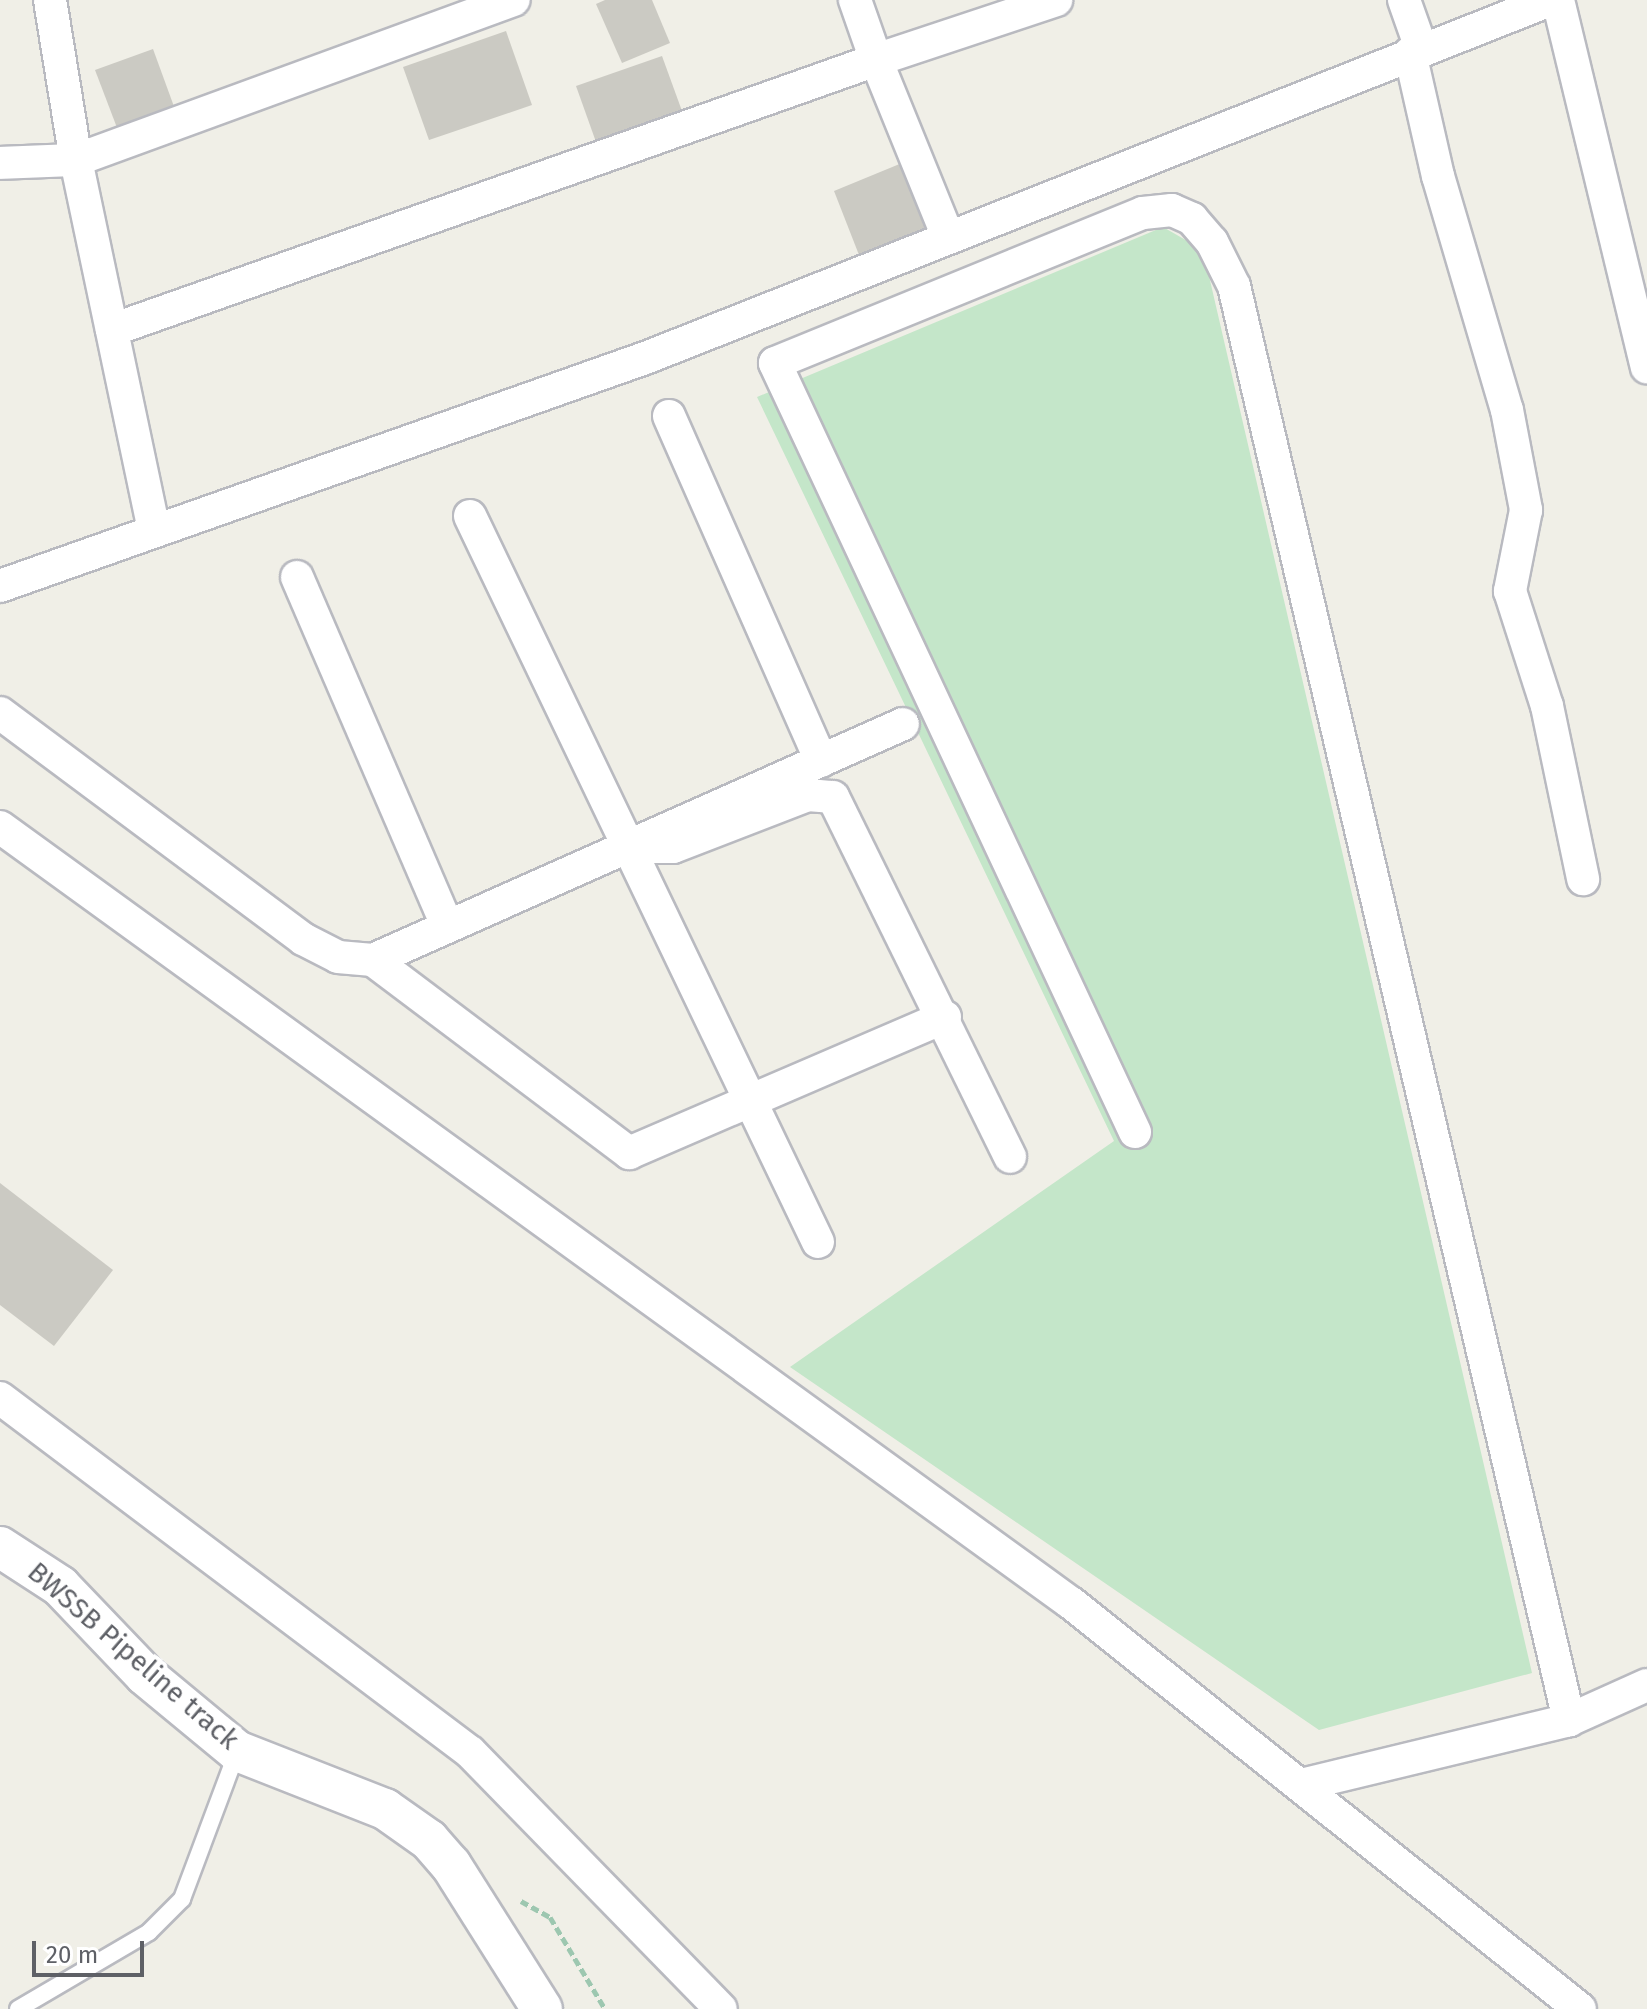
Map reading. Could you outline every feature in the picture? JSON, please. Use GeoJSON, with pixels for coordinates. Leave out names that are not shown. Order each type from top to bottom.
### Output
{"type":"FeatureCollection","features":[{"type":"Feature","properties":{"kind":"street"},"geometry":{"type":"LineString","coordinates":[[50,0],[76,160],[154,531]]}},
{"type":"Feature","properties":{"kind":"street"},"geometry":{"type":"LineString","coordinates":[[0,163],[76,160],[514,0]]}},
{"type":"Feature","properties":{"kind":"street"},"geometry":{"type":"LineString","coordinates":[[855,0],[948,237]]}},
{"type":"Feature","properties":{"kind":"street"},"geometry":{"type":"LineString","coordinates":[[112,330],[876,60],[1056,0]]}},
{"type":"Feature","properties":{"kind":"street"},"geometry":{"type":"LineString","coordinates":[[1404,0],[1451,221],[1507,410],[1526,510],[1510,591],[1547,706],[1583,879]]}},
{"type":"Feature","properties":{"kind":"street"},"geometry":{"type":"LineString","coordinates":[[0,586],[648,357],[1415,50],[1550,0]]}},
{"type":"Feature","properties":{"kind":"street"},"geometry":{"type":"LineString","coordinates":[[1558,0],[1647,367]]}},
{"type":"Feature","properties":{"kind":"street"},"geometry":{"type":"LineString","coordinates":[[1135,1132],[775,363],[1143,213],[1172,210],[1192,219],[1212,242],[1234,286],[1569,1720]]}},
{"type":"Feature","properties":{"kind":"street"},"geometry":{"type":"LineString","coordinates":[[669,416],[821,761]]}},
{"type":"Feature","properties":{"kind":"street"},"geometry":{"type":"LineString","coordinates":[[470,516],[818,1242]]}},
{"type":"Feature","properties":{"kind":"street"},"geometry":{"type":"LineString","coordinates":[[297,577],[447,926]]}},
{"type":"Feature","properties":{"kind":"street"},"geometry":{"type":"LineString","coordinates":[[0,713],[303,939],[338,957],[373,960],[903,724]]}},
{"type":"Feature","properties":{"kind":"street"},"geometry":{"type":"LineString","coordinates":[[628,847],[673,847],[808,795],[833,797],[945,1017],[1010,1157]]}},
{"type":"Feature","properties":{"kind":"street"},"geometry":{"type":"LineString","coordinates":[[0,827],[1071,1603],[1580,2009]]}},
{"type":"Feature","properties":{"kind":"street"},"geometry":{"type":"LineString","coordinates":[[373,960],[629,1153],[752,1104],[945,1017]]}},
{"type":"Feature","properties":{"kind":"street"},"geometry":{"type":"LineString","coordinates":[[0,1398],[470,1752],[721,2009]]}},
{"type":"Feature","properties":{"kind":"street","name":"BWSSB Pipeline track"},"geometry":{"type":"LineString","coordinates":[[0,1547],[60,1586],[145,1675],[237,1751],[328,1783],[406,1822],[451,1865],[474,1907],[542,2009]]}},
{"type":"Feature","properties":{"kind":"street"},"geometry":{"type":"LineString","coordinates":[[1301,1785],[1569,1720],[1647,1685]]}},
{"type":"Feature","properties":{"kind":"lane"},"geometry":{"type":"LineString","coordinates":[[18,2009],[149,1932],[182,1899],[237,1751]]}},
{"type":"Feature","properties":{"kind":"path"},"geometry":{"type":"LineString","coordinates":[[474,1907],[509,1898],[550,1917],[605,2009]]}},
{"type":"Feature","properties":{"kind":"green space"},"geometry":{"type":"Polygon","coordinates":[[[1163,227],[1203,250],[1532,1673],[1319,1730],[790,1367],[1114,1141],[757,397],[1163,227]]]}},
{"type":"Feature","properties":{"kind":"building"},"geometry":{"type":"Polygon","coordinates":[[[605,0],[652,0],[670,43],[622,63],[596,4],[605,0]]]}},
{"type":"Feature","properties":{"kind":"building"},"geometry":{"type":"Polygon","coordinates":[[[506,31],[532,105],[429,140],[403,67],[506,31]]]}},
{"type":"Feature","properties":{"kind":"building"},"geometry":{"type":"Polygon","coordinates":[[[153,49],[176,112],[119,133],[95,70],[153,49]]]}},
{"type":"Feature","properties":{"kind":"building"},"geometry":{"type":"Polygon","coordinates":[[[662,56],[682,111],[596,142],[576,86],[662,56]]]}},
{"type":"Feature","properties":{"kind":"building"},"geometry":{"type":"Polygon","coordinates":[[[902,163],[927,227],[859,255],[834,191],[902,163]]]}},
{"type":"Feature","properties":{"kind":"building"},"geometry":{"type":"Polygon","coordinates":[[[0,1183],[113,1270],[54,1346],[0,1305],[0,1183]]]}}]}
